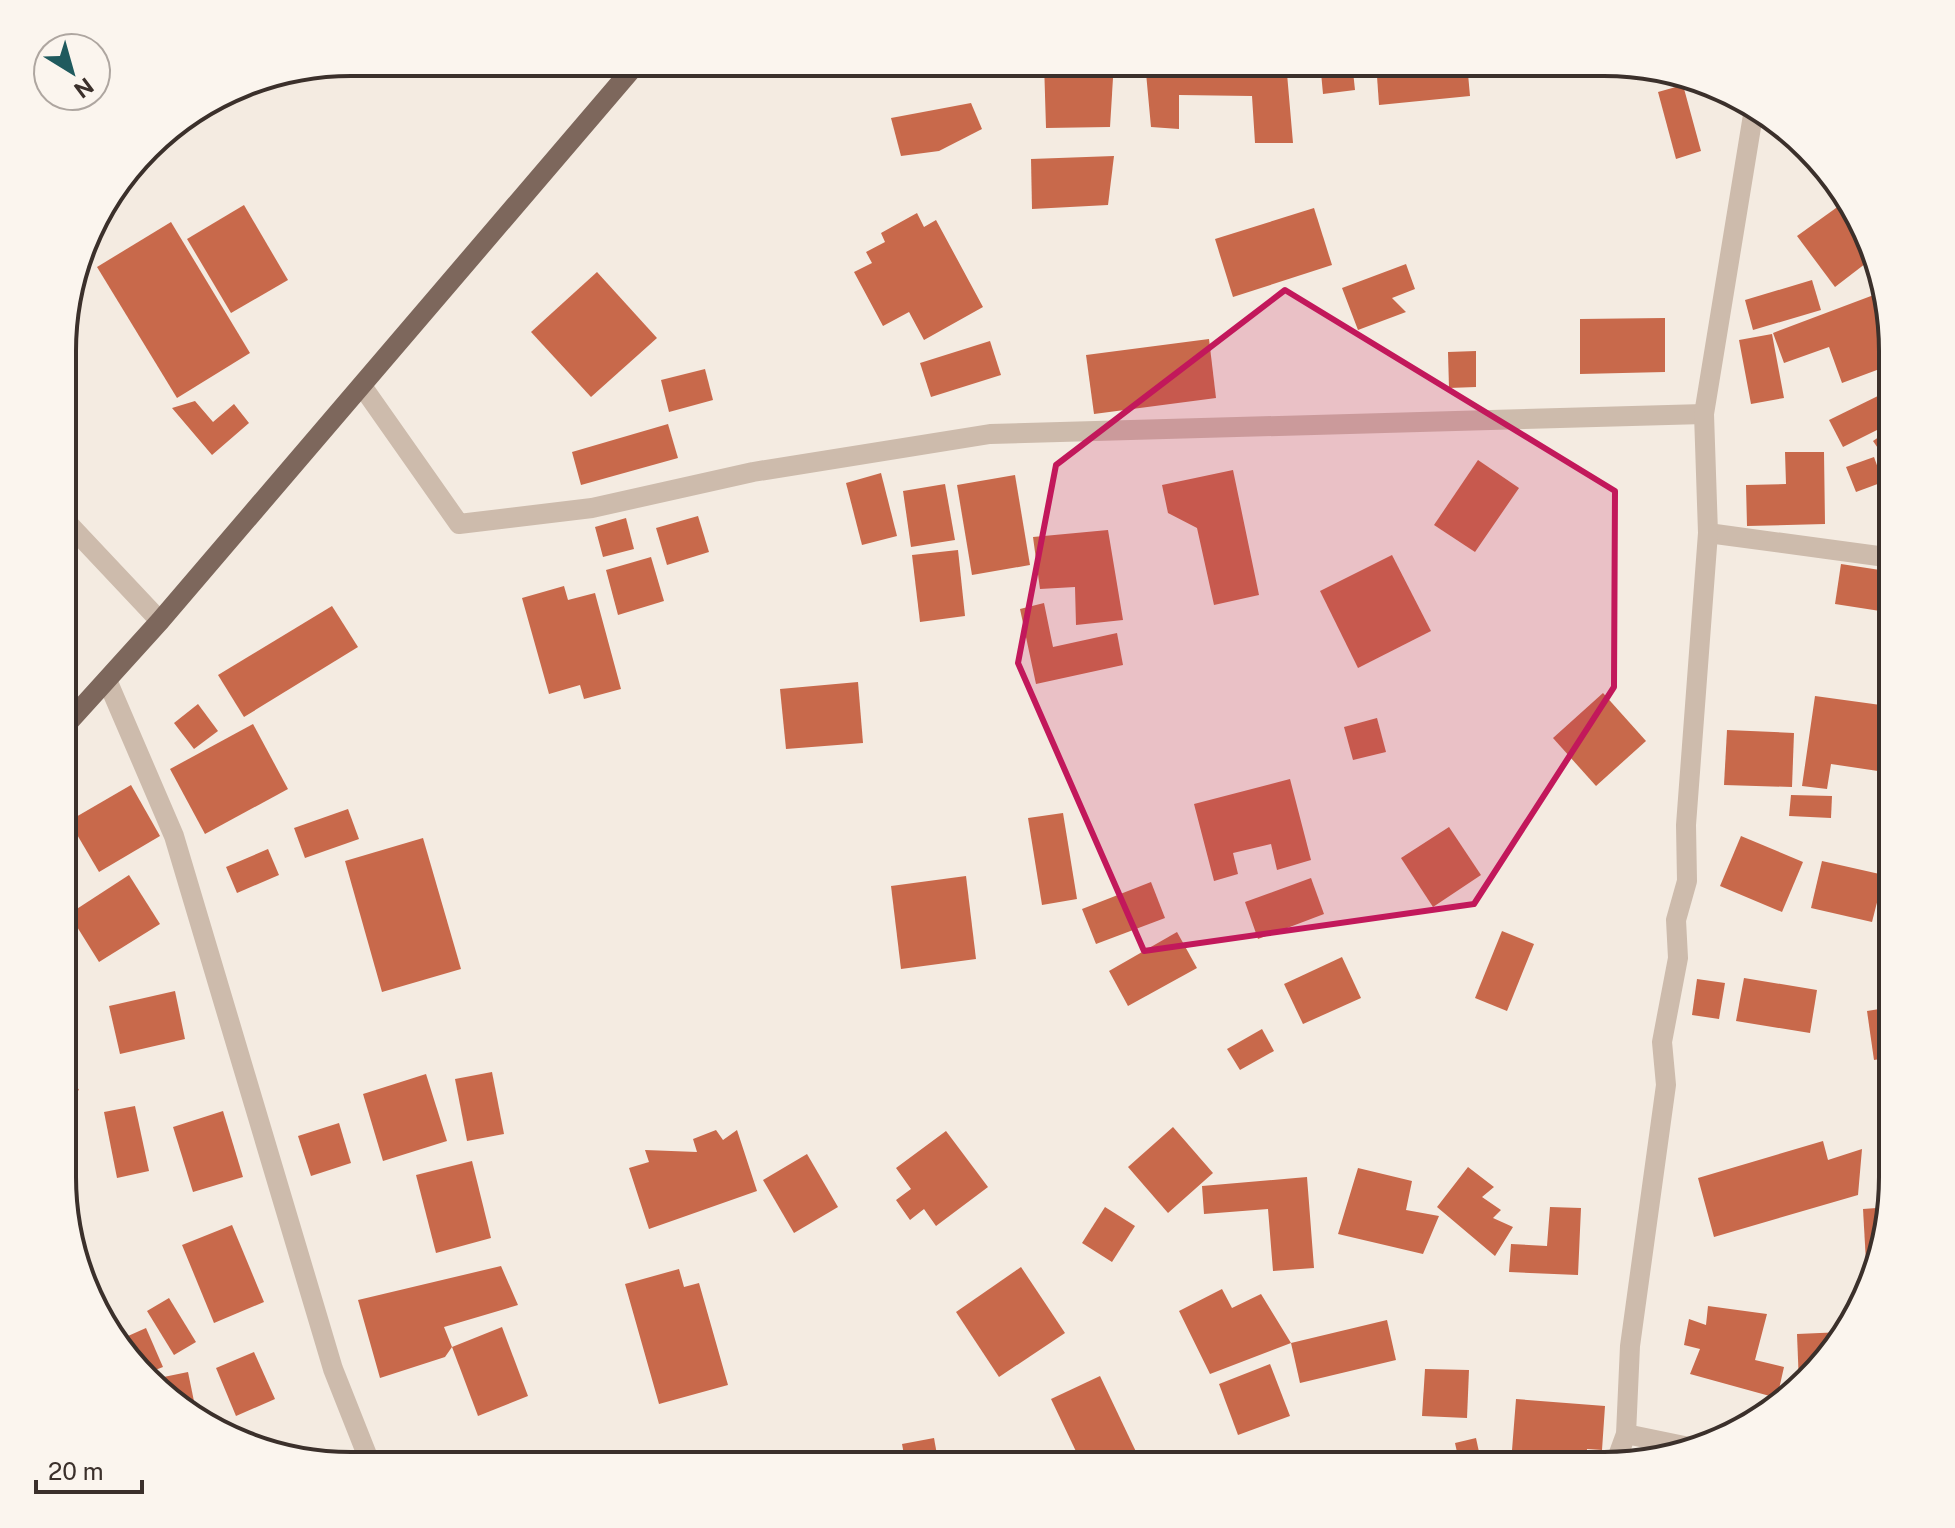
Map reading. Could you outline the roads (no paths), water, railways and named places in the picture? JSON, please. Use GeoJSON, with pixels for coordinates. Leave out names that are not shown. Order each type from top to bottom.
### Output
{"type":"FeatureCollection","features":[{"type":"Feature","properties":{"kind":"main road"},"geometry":{"type":"LineString","coordinates":[[76,713],[160,621],[626,76]]}},
{"type":"Feature","properties":{"kind":"street"},"geometry":{"type":"LineString","coordinates":[[1620,1451],[1626,1434],[1630,1346],[1666,1085],[1662,1042],[1678,958],[1676,920],[1687,881],[1686,825],[1708,533],[1704,414],[1752,120]]}},
{"type":"Feature","properties":{"kind":"street"},"geometry":{"type":"LineString","coordinates":[[362,386],[459,524],[592,508],[753,472],[990,434],[1704,414]]}},
{"type":"Feature","properties":{"kind":"street"},"geometry":{"type":"LineString","coordinates":[[76,532],[160,621]]}},
{"type":"Feature","properties":{"kind":"street"},"geometry":{"type":"LineString","coordinates":[[1708,533],[1879,556]]}},
{"type":"Feature","properties":{"kind":"street"},"geometry":{"type":"LineString","coordinates":[[107,680],[174,836],[333,1369],[365,1451]]}},
{"type":"Feature","properties":{"kind":"street"},"geometry":{"type":"LineString","coordinates":[[1626,1434],[1670,1443]]}}]}
